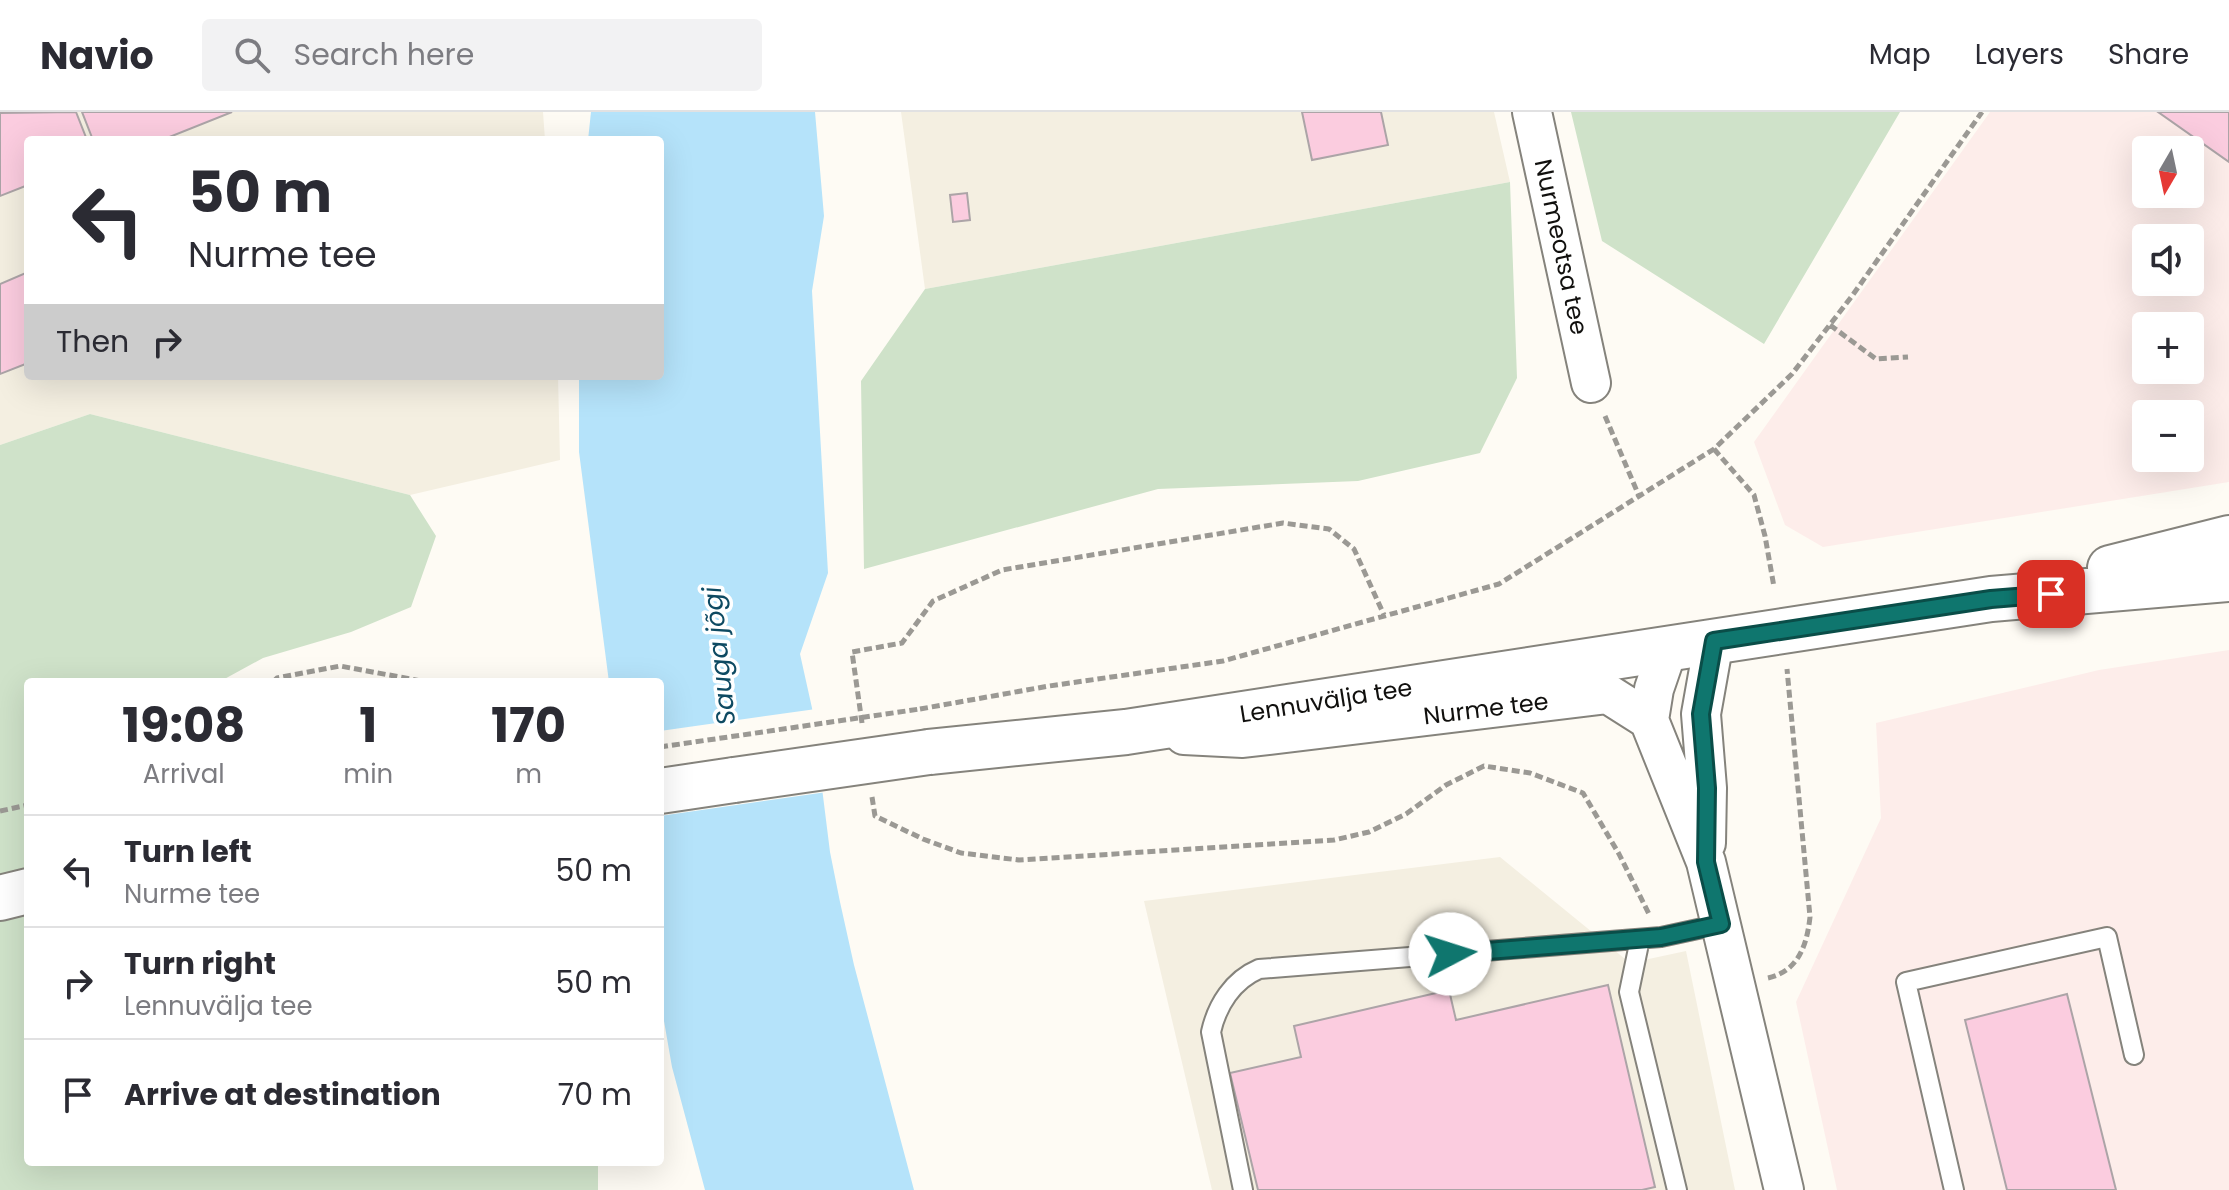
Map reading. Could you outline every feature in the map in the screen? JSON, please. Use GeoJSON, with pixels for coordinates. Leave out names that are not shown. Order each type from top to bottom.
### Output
{"type":"FeatureCollection","features":[{"type":"Feature","properties":{"kind":"main road","name":"Lennuvälja tee"},"geometry":{"type":"LineString","coordinates":[[1991,599],[2229,538]]}},
{"type":"Feature","properties":{"kind":"main road","name":"Lennuvälja tee"},"geometry":{"type":"LineString","coordinates":[[664,790],[929,752],[1126,732],[1991,599],[2229,579]]}},
{"type":"Feature","properties":{"kind":"main road"},"geometry":{"type":"LineString","coordinates":[[0,898],[24,892]]}},
{"type":"Feature","properties":{"kind":"street","name":"Nurmeotsa tee"},"geometry":{"type":"LineString","coordinates":[[1532,112],[1591,383]]}},
{"type":"Feature","properties":{"kind":"street"},"geometry":{"type":"LineString","coordinates":[[1706,862],[1707,788],[1701,714],[1714,641]]}},
{"type":"Feature","properties":{"kind":"street"},"geometry":{"type":"LineString","coordinates":[[1668,648],[1654,689],[1649,720],[1706,862],[1784,1190]]}},
{"type":"Feature","properties":{"kind":"street","name":"Nurme tee"},"geometry":{"type":"LineString","coordinates":[[1126,732],[1243,738],[1608,694],[1649,720]]}},
{"type":"Feature","properties":{"kind":"lane"},"geometry":{"type":"LineString","coordinates":[[1243,1190],[1211,1032],[1226,995],[1251,972],[1661,937],[1721,924]]}},
{"type":"Feature","properties":{"kind":"lane"},"geometry":{"type":"LineString","coordinates":[[1954,1190],[1906,982],[2107,937],[2134,1055]]}},
{"type":"Feature","properties":{"kind":"lane"},"geometry":{"type":"LineString","coordinates":[[1640,939],[1629,992],[1677,1190]]}},
{"type":"Feature","properties":{"kind":"path"},"geometry":{"type":"LineString","coordinates":[[664,746],[1223,661],[1499,584],[1714,449],[1792,374],[1982,112]]}},
{"type":"Feature","properties":{"kind":"path"},"geometry":{"type":"LineString","coordinates":[[1830,325],[1876,359],[1908,357]]}},
{"type":"Feature","properties":{"kind":"path"},"geometry":{"type":"LineString","coordinates":[[1591,383],[1639,496]]}},
{"type":"Feature","properties":{"kind":"path"},"geometry":{"type":"LineString","coordinates":[[1714,449],[1754,495],[1774,587]]}},
{"type":"Feature","properties":{"kind":"path"},"geometry":{"type":"LineString","coordinates":[[862,726],[852,652],[902,643],[933,601],[1002,570],[1283,523],[1329,529],[1354,549],[1384,615]]}},
{"type":"Feature","properties":{"kind":"path"},"geometry":{"type":"LineString","coordinates":[[277,678],[340,666],[405,678]]}},
{"type":"Feature","properties":{"kind":"path"},"geometry":{"type":"LineString","coordinates":[[1736,986],[1775,977],[1799,960],[1807,939],[1810,917],[1787,669]]}},
{"type":"Feature","properties":{"kind":"path"},"geometry":{"type":"LineString","coordinates":[[871,786],[875,816],[961,853],[1019,860],[1334,840],[1369,832],[1406,814],[1446,785],[1484,766],[1530,773],[1583,793],[1619,854],[1661,937]]}},
{"type":"Feature","properties":{"kind":"path"},"geometry":{"type":"LineString","coordinates":[[0,811],[24,806]]}},
{"type":"Feature","properties":{"kind":"shaded area"},"geometry":{"type":"Polygon","coordinates":[[[0,112],[543,112],[545,136],[24,136],[24,380],[558,380],[560,460],[410,495],[90,414],[0,445],[0,112]]]}},
{"type":"Feature","properties":{"kind":"shaded area"},"geometry":{"type":"Polygon","coordinates":[[[901,112],[1494,112],[1510,182],[925,289],[901,112]]]}},
{"type":"Feature","properties":{"kind":"shaded area"},"geometry":{"type":"Polygon","coordinates":[[[1990,112],[2229,112],[2229,482],[1823,547],[1785,525],[1754,442],[1990,112]]]}},
{"type":"Feature","properties":{"kind":"shaded area"},"geometry":{"type":"Polygon","coordinates":[[[2229,650],[2229,1190],[1837,1190],[1796,1002],[1881,818],[1876,723],[2099,670],[2229,650]]]}},
{"type":"Feature","properties":{"kind":"shaded area"},"geometry":{"type":"Polygon","coordinates":[[[1500,857],[1630,963],[1686,951],[1735,1190],[1212,1190],[1144,901],[1500,857]]]}},
{"type":"Feature","properties":{"kind":"green space"},"geometry":{"type":"Polygon","coordinates":[[[1571,112],[1900,112],[1764,344],[1602,241],[1571,112]]]}},
{"type":"Feature","properties":{"kind":"green space"},"geometry":{"type":"Polygon","coordinates":[[[1510,182],[1517,378],[1480,453],[1358,481],[1158,489],[864,569],[861,381],[925,289],[1510,182]]]}},
{"type":"Feature","properties":{"kind":"green space"},"geometry":{"type":"Polygon","coordinates":[[[90,414],[410,495],[436,536],[411,607],[351,632],[263,658],[226,678],[24,678],[24,1166],[598,1166],[598,1190],[0,1190],[0,445],[90,414]]]}},
{"type":"Feature","properties":{"kind":"water","name":"Sauga jõgi"},"geometry":{"type":"Polygon","coordinates":[[[591,112],[815,112],[824,216],[812,291],[828,573],[800,654],[812,708],[830,852],[840,902],[914,1190],[705,1190],[672,1067],[664,1021],[664,678],[608,678],[579,452],[579,380],[664,380],[664,136],[588,136],[591,112]]]}},
{"type":"Feature","properties":{"kind":"pier"},"geometry":{"type":"Polygon","coordinates":[[[816,709],[827,792],[664,815],[664,730],[816,709]]]}},
{"type":"Feature","properties":{"kind":"building"},"geometry":{"type":"Polygon","coordinates":[[[76,112],[85,136],[24,136],[24,187],[0,196],[0,113],[76,112]]]}},
{"type":"Feature","properties":{"kind":"building"},"geometry":{"type":"Polygon","coordinates":[[[82,112],[232,112],[172,136],[91,136],[82,112]]]}},
{"type":"Feature","properties":{"kind":"building"},"geometry":{"type":"Polygon","coordinates":[[[1302,112],[1381,112],[1388,145],[1312,160],[1302,112]]]}},
{"type":"Feature","properties":{"kind":"building"},"geometry":{"type":"Polygon","coordinates":[[[2158,112],[2229,112],[2229,162],[2204,144],[2204,136],[2192,136],[2158,112]]]}},
{"type":"Feature","properties":{"kind":"building"},"geometry":{"type":"Polygon","coordinates":[[[967,193],[970,220],[953,222],[950,195],[967,193]]]}},
{"type":"Feature","properties":{"kind":"building"},"geometry":{"type":"Polygon","coordinates":[[[24,274],[24,365],[0,374],[0,284],[24,274]]]}},
{"type":"Feature","properties":{"kind":"building"},"geometry":{"type":"Polygon","coordinates":[[[1608,985],[1655,1187],[1642,1190],[1258,1190],[1230,1073],[1301,1057],[1294,1026],[1449,990],[1456,1020],[1608,985]]]}},
{"type":"Feature","properties":{"kind":"building"},"geometry":{"type":"Polygon","coordinates":[[[2067,994],[2116,1190],[2007,1190],[1965,1020],[2067,994]]]}},
{"type":"Feature","properties":{"kind":"route"},"geometry":{"type":"LineString","coordinates":[[1450,954],[1661,937],[1721,924],[1706,862],[1707,788],[1701,714],[1714,641],[1991,599],[2051,594]]}}]}
